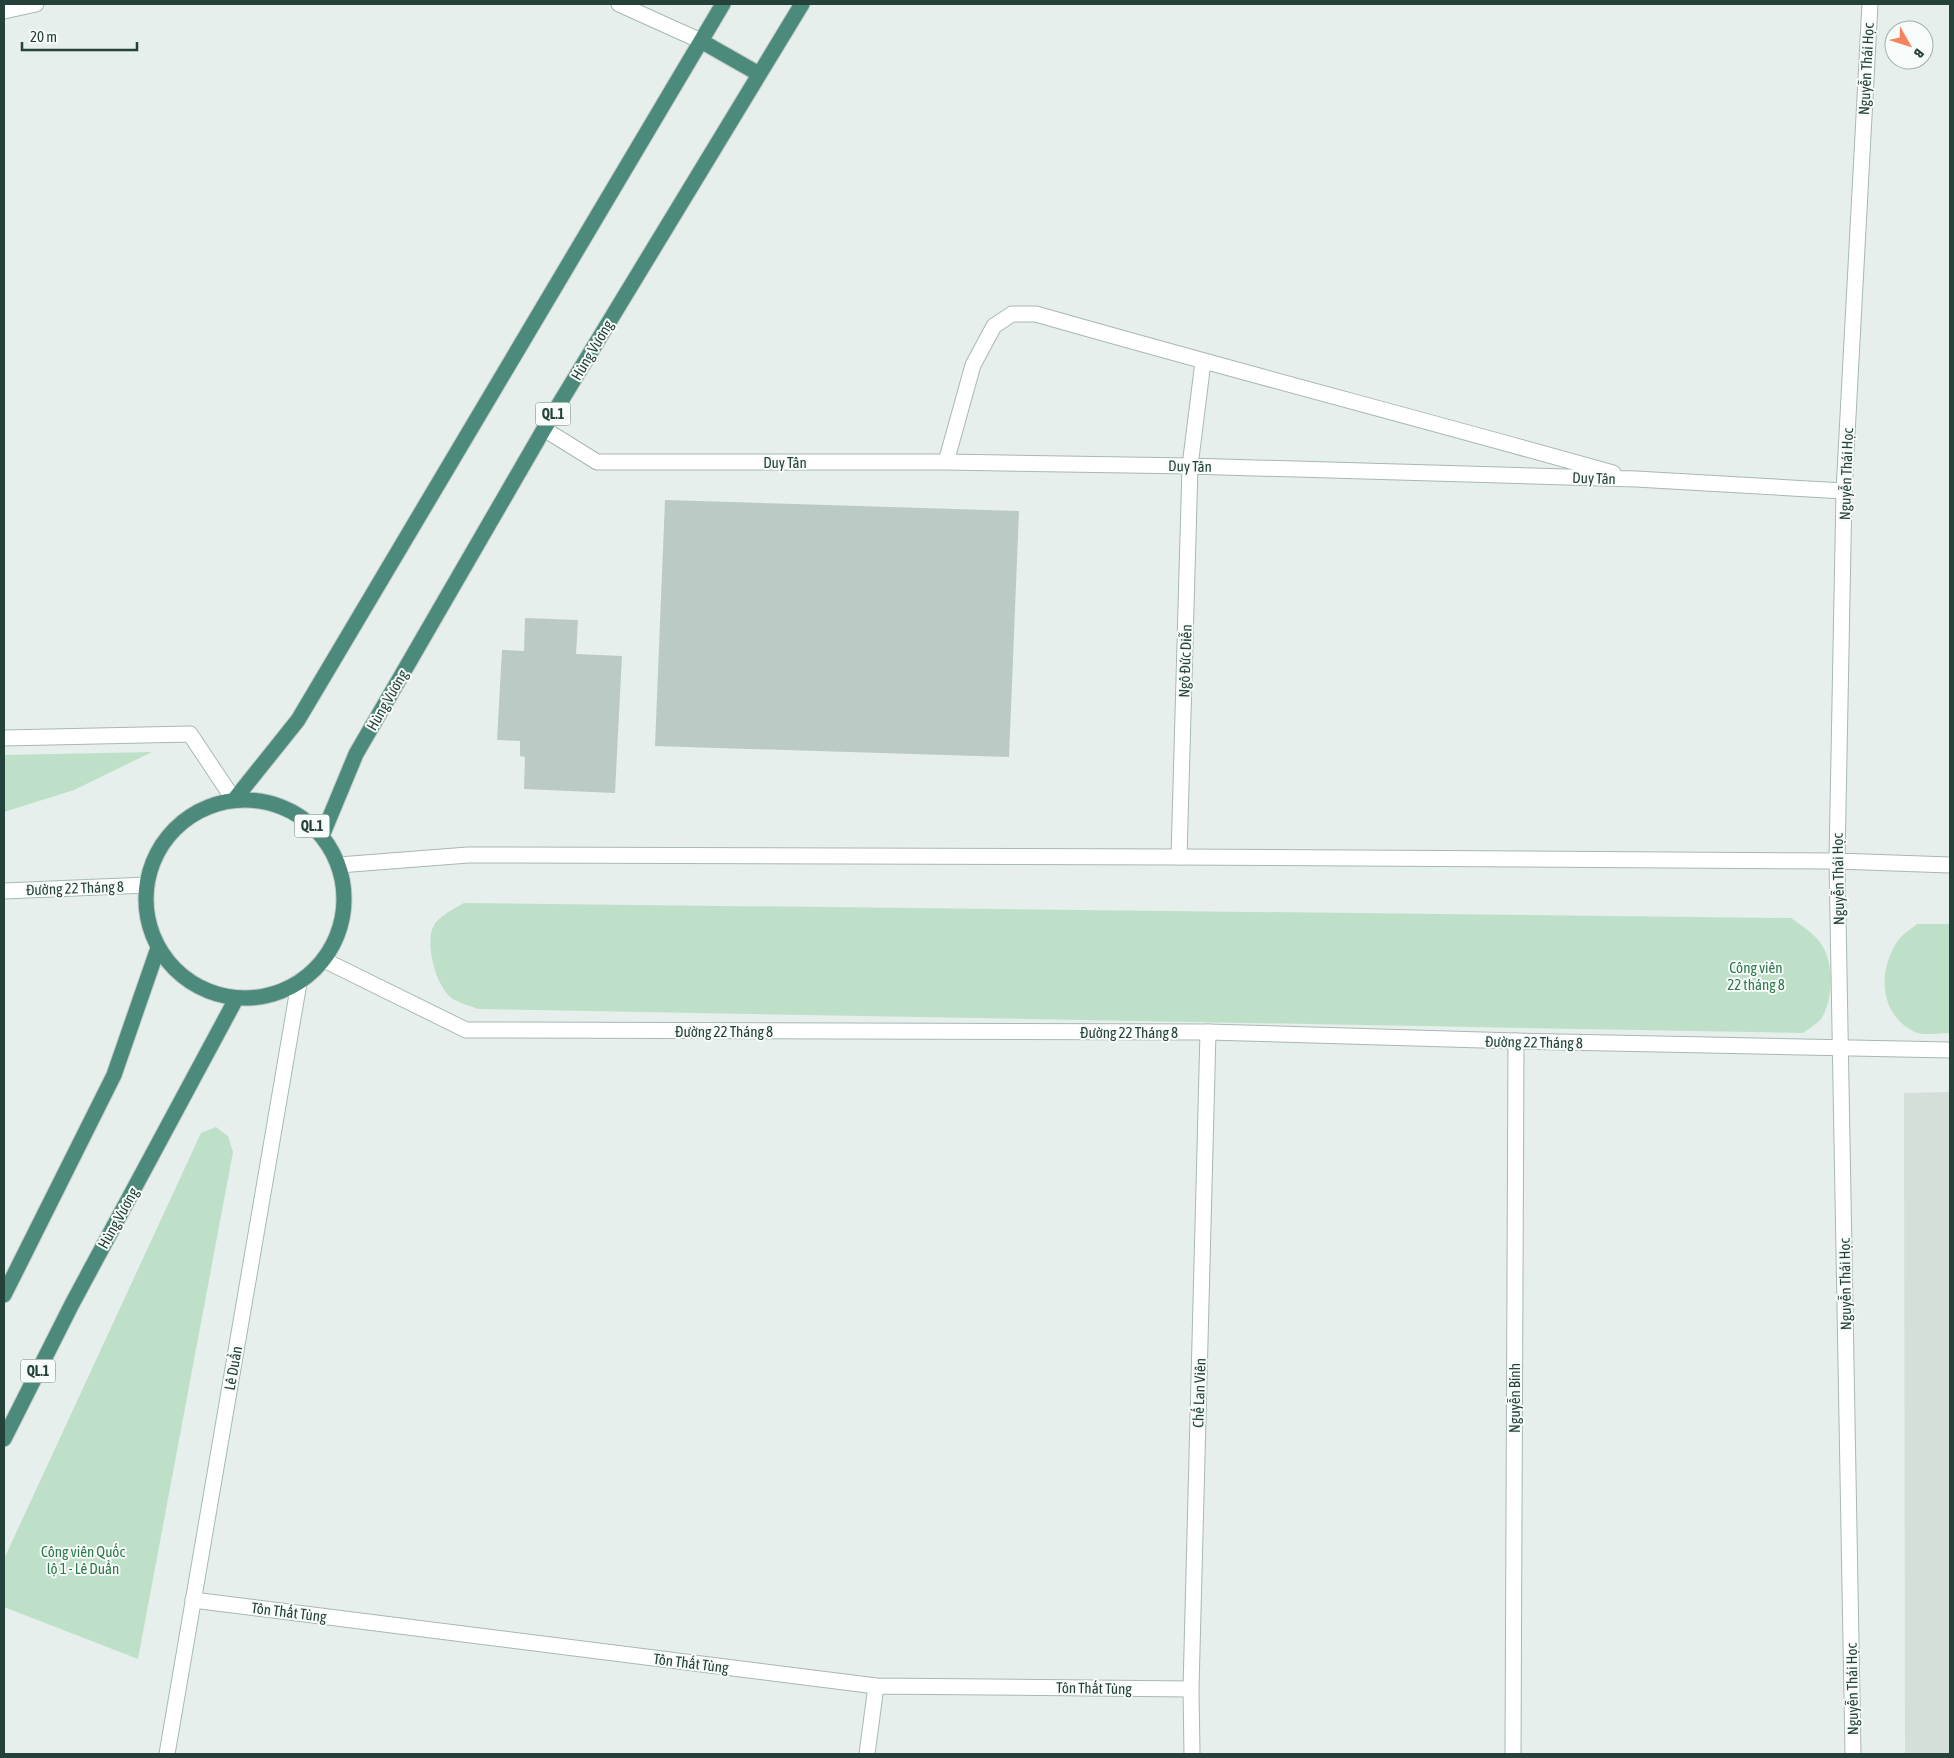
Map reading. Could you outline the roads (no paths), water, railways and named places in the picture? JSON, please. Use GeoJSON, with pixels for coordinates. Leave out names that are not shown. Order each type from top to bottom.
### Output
{"type":"FeatureCollection","features":[{"type":"Feature","properties":{"kind":"highway"},"geometry":{"type":"LineString","coordinates":[[234,800],[298,720],[723,4]]}},
{"type":"Feature","properties":{"kind":"highway","name":"Hùng Vương"},"geometry":{"type":"LineString","coordinates":[[322,836],[356,754],[544,429],[802,4]]}},
{"type":"Feature","properties":{"kind":"highway"},"geometry":{"type":"LineString","coordinates":[[700,41],[759,74]]}},
{"type":"Feature","properties":{"kind":"highway","name":"QL.1"},"geometry":{"type":"LineString","coordinates":[[234,800],[267,801],[298,814],[322,836],[339,864],[345,898],[340,931],[324,960],[299,983],[268,996],[236,999],[205,990],[178,973],[158,948],[147,917],[147,885],[157,854],[176,828],[202,809],[234,800]]}},
{"type":"Feature","properties":{"kind":"highway"},"geometry":{"type":"LineString","coordinates":[[4,1295],[114,1076],[158,948]]}},
{"type":"Feature","properties":{"kind":"highway","name":"Hùng Vương"},"geometry":{"type":"LineString","coordinates":[[4,1439],[72,1304],[236,999]]}},
{"type":"Feature","properties":{"kind":"street"},"geometry":{"type":"LineString","coordinates":[[4,11],[36,4]]}},
{"type":"Feature","properties":{"kind":"street"},"geometry":{"type":"LineString","coordinates":[[620,4],[700,41]]}},
{"type":"Feature","properties":{"kind":"street","name":"Nguyễn Thái Học"},"geometry":{"type":"LineString","coordinates":[[1853,1754],[1842,1049],[1837,861],[1844,491],[1870,4]]}},
{"type":"Feature","properties":{"kind":"street"},"geometry":{"type":"LineString","coordinates":[[946,462],[974,365],[994,326],[1012,314],[1036,314],[1203,362],[1423,420],[1636,480]]}},
{"type":"Feature","properties":{"kind":"street","name":"Ngô Đức Diễn"},"geometry":{"type":"LineString","coordinates":[[1179,857],[1190,466],[1203,362]]}},
{"type":"Feature","properties":{"kind":"street","name":"Duy Tân"},"geometry":{"type":"LineString","coordinates":[[544,429],[597,462],[946,462],[1190,466],[1636,480],[1844,491]]}},
{"type":"Feature","properties":{"kind":"street"},"geometry":{"type":"LineString","coordinates":[[4,738],[190,734],[234,800]]}},
{"type":"Feature","properties":{"kind":"street"},"geometry":{"type":"LineString","coordinates":[[339,864],[468,855],[1179,857],[1837,861],[1950,864]]}},
{"type":"Feature","properties":{"kind":"street","name":"Đường 22 Tháng 8"},"geometry":{"type":"LineString","coordinates":[[4,891],[147,885]]}},
{"type":"Feature","properties":{"kind":"street","name":"Đường 22 Tháng 8"},"geometry":{"type":"LineString","coordinates":[[324,960],[466,1030],[1208,1032],[1516,1042],[1950,1050]]}},
{"type":"Feature","properties":{"kind":"street","name":"Lê Duẩn"},"geometry":{"type":"LineString","coordinates":[[167,1754],[299,983]]}},
{"type":"Feature","properties":{"kind":"street","name":"Chế Lan Viên"},"geometry":{"type":"LineString","coordinates":[[1192,1754],[1191,1689],[1208,1032]]}},
{"type":"Feature","properties":{"kind":"street","name":"Nguyễn Bính"},"geometry":{"type":"LineString","coordinates":[[1513,1754],[1516,1042]]}},
{"type":"Feature","properties":{"kind":"street","name":"Tôn Thất Tùng"},"geometry":{"type":"LineString","coordinates":[[193,1600],[876,1686],[1191,1689]]}},
{"type":"Feature","properties":{"kind":"street"},"geometry":{"type":"LineString","coordinates":[[867,1754],[876,1686]]}},
{"type":"Feature","properties":{"kind":"park label","name":"Công viên 22 tháng 8"},"geometry":{"type":"Point","coordinates":[1756,976]}},
{"type":"Feature","properties":{"kind":"park label","name":"Công viên Quốc lộ 1 - Lê Duẩn"},"geometry":{"type":"Point","coordinates":[83,1560]}}]}
